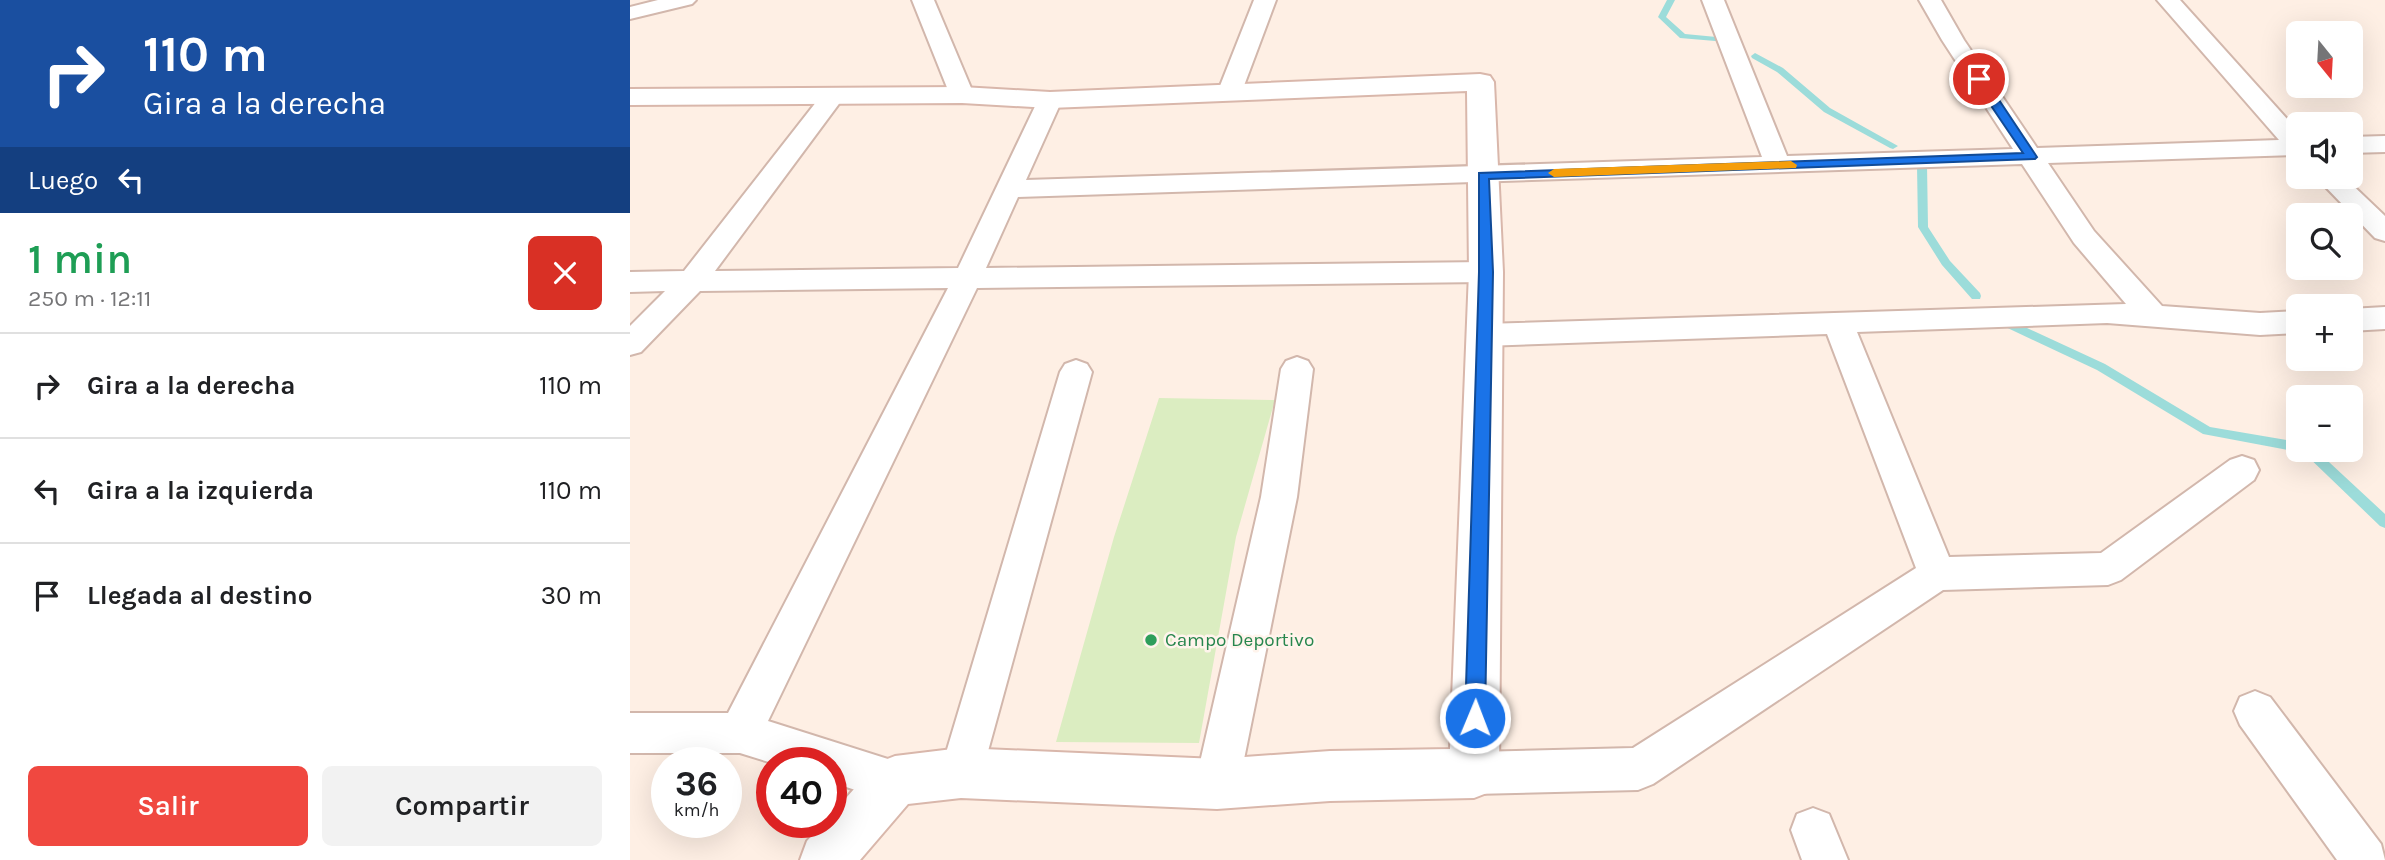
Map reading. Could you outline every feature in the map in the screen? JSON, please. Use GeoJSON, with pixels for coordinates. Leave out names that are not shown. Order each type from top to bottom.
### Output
{"type":"FeatureCollection","features":[{"type":"Feature","properties":{"kind":"street"},"geometry":{"type":"LineString","coordinates":[[630,13],[685,0]]}},
{"type":"Feature","properties":{"kind":"street"},"geometry":{"type":"LineString","coordinates":[[923,0],[962,95]]}},
{"type":"Feature","properties":{"kind":"street"},"geometry":{"type":"LineString","coordinates":[[1230,91],[1265,0]]}},
{"type":"Feature","properties":{"kind":"street"},"geometry":{"type":"LineString","coordinates":[[1713,0],[1778,165]]}},
{"type":"Feature","properties":{"kind":"street"},"geometry":{"type":"LineString","coordinates":[[1930,0],[2084,237],[2154,317]]}},
{"type":"Feature","properties":{"kind":"street"},"geometry":{"type":"LineString","coordinates":[[2168,0],[2286,133]]}},
{"type":"Feature","properties":{"kind":"street"},"geometry":{"type":"LineString","coordinates":[[630,97],[962,95],[1050,100],[1480,82],[1486,272],[1474,773]]}},
{"type":"Feature","properties":{"kind":"street"},"geometry":{"type":"LineString","coordinates":[[630,344],[692,282],[832,97]]}},
{"type":"Feature","properties":{"kind":"street"},"geometry":{"type":"LineString","coordinates":[[740,733],[967,279],[1050,100]]}},
{"type":"Feature","properties":{"kind":"street"},"geometry":{"type":"LineString","coordinates":[[2363,145],[2385,144]]}},
{"type":"Feature","properties":{"kind":"street"},"geometry":{"type":"LineString","coordinates":[[1008,190],[2286,147]]}},
{"type":"Feature","properties":{"kind":"street"},"geometry":{"type":"LineString","coordinates":[[2341,189],[2385,232]]}},
{"type":"Feature","properties":{"kind":"street"},"geometry":{"type":"LineString","coordinates":[[630,282],[1486,272]]}},
{"type":"Feature","properties":{"kind":"street"},"geometry":{"type":"LineString","coordinates":[[1484,335],[2107,313],[2260,324],[2286,323]]}},
{"type":"Feature","properties":{"kind":"street"},"geometry":{"type":"LineString","coordinates":[[2363,319],[2385,318]]}},
{"type":"Feature","properties":{"kind":"street"},"geometry":{"type":"LineString","coordinates":[[1838,323],[1937,574]]}},
{"type":"Feature","properties":{"kind":"street"},"geometry":{"type":"LineString","coordinates":[[1217,784],[1279,497],[1297,369]]}},
{"type":"Feature","properties":{"kind":"street"},"geometry":{"type":"LineString","coordinates":[[961,773],[1076,372]]}},
{"type":"Feature","properties":{"kind":"street"},"geometry":{"type":"LineString","coordinates":[[630,733],[740,733],[895,781],[961,773],[1217,784],[1331,776],[1638,769],[1937,574],[2108,569],[2242,470]]}},
{"type":"Feature","properties":{"kind":"street"},"geometry":{"type":"LineString","coordinates":[[2255,711],[2365,860]]}},
{"type":"Feature","properties":{"kind":"street"},"geometry":{"type":"LineString","coordinates":[[826,860],[895,781]]}},
{"type":"Feature","properties":{"kind":"green space","name":"Campo Deportivo"},"geometry":{"type":"Polygon","coordinates":[[[1159,398],[1275,400],[1236,537],[1199,743],[1056,742],[1114,537],[1159,398]]]}},
{"type":"Feature","properties":{"kind":"waterway"},"geometry":{"type":"LineString","coordinates":[[1671,0],[1662,17],[1683,36],[1727,40]]}},
{"type":"Feature","properties":{"kind":"waterway"},"geometry":{"type":"LineString","coordinates":[[1755,56],[1780,70],[1827,110],[1893,146]]}},
{"type":"Feature","properties":{"kind":"waterway"},"geometry":{"type":"LineString","coordinates":[[1922,165],[1923,227],[1946,263],[1976,296]]}},
{"type":"Feature","properties":{"kind":"waterway"},"geometry":{"type":"LineString","coordinates":[[2001,320],[2101,367],[2207,431],[2286,445]]}},
{"type":"Feature","properties":{"kind":"waterway"},"geometry":{"type":"LineString","coordinates":[[2321,462],[2385,522]]}},
{"type":"Feature","properties":{"kind":"slow traffic"},"geometry":{"type":"LineString","coordinates":[[1554,173],[1791,165]]}},
{"type":"Feature","properties":{"kind":"place","name":"Campo Deportivo"},"geometry":{"type":"Point","coordinates":[1151,640]}},
{"type":"Feature","properties":{"kind":"route"},"geometry":{"type":"LineString","coordinates":[[1475,718],[1486,272],[1483,176],[2031,157],[1979,79]]}}]}
